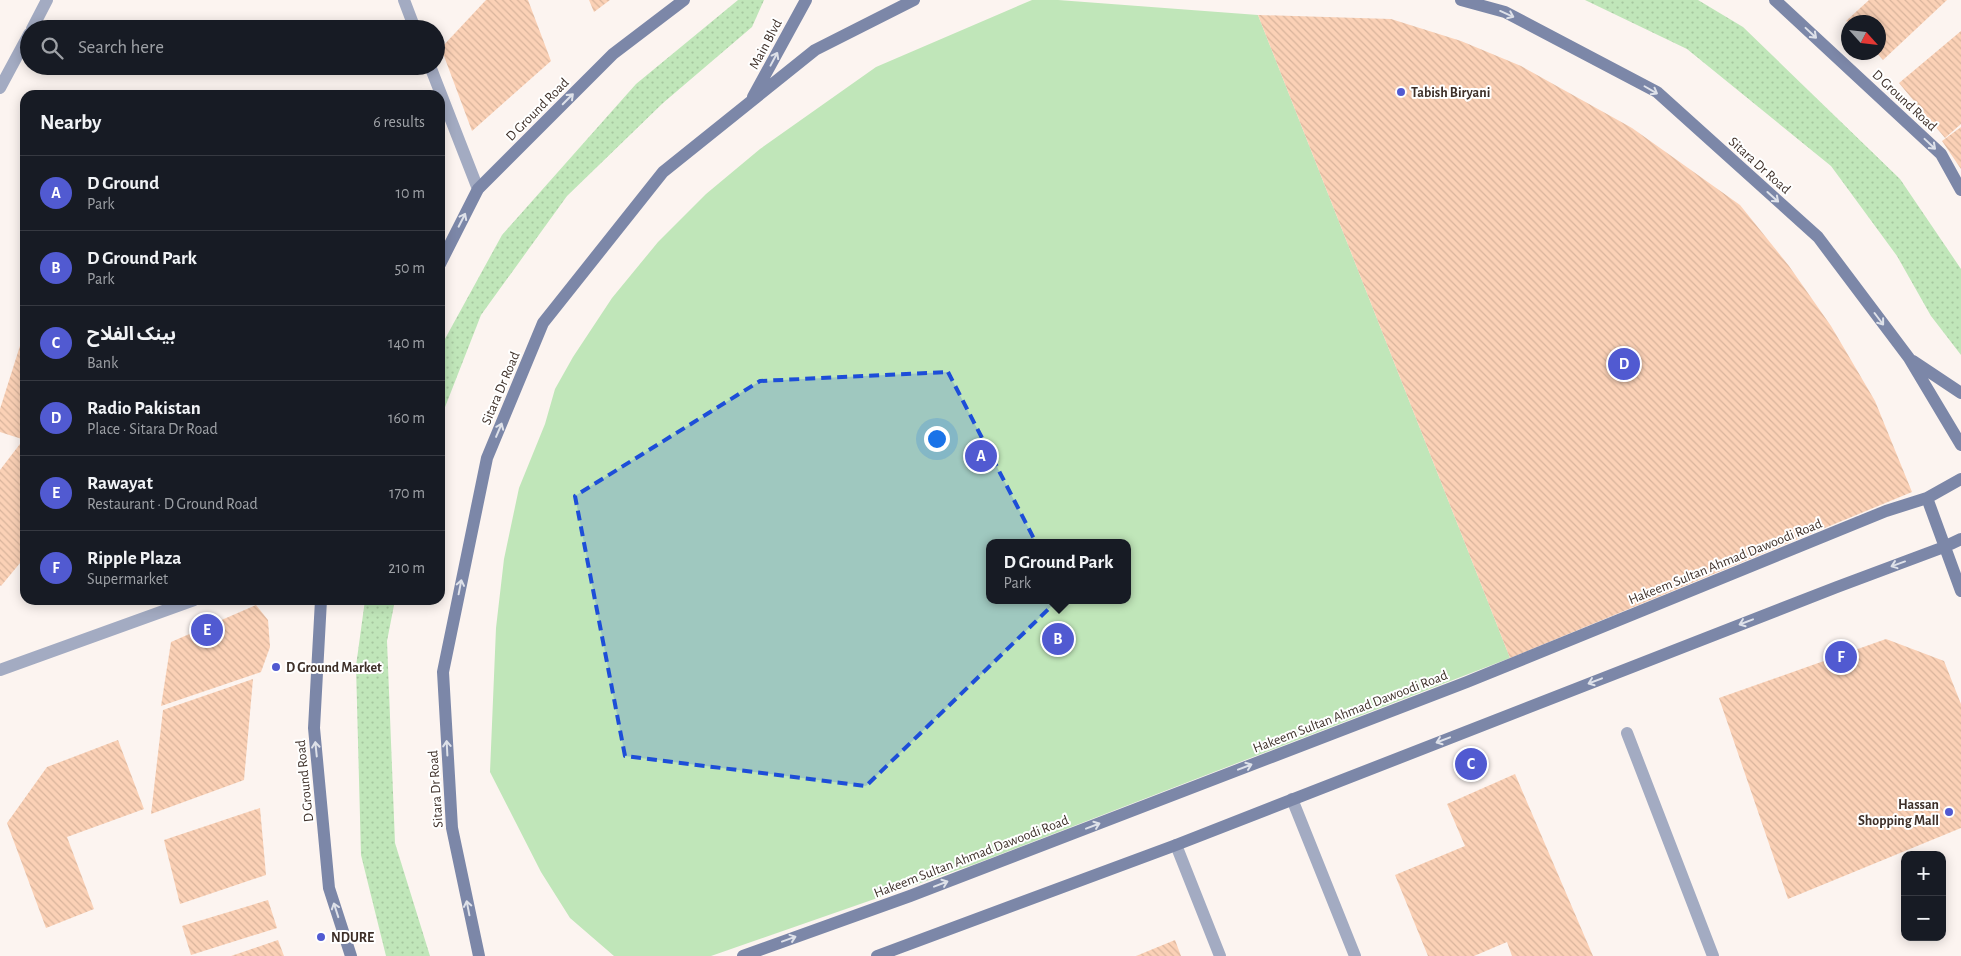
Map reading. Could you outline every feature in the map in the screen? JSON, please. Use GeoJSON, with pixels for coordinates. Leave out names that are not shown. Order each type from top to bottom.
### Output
{"type":"FeatureCollection","features":[{"type":"Feature","properties":{"kind":"street"},"geometry":{"type":"LineString","coordinates":[[37,20],[47,0]]}},
{"type":"Feature","properties":{"kind":"street"},"geometry":{"type":"LineString","coordinates":[[404,0],[412,20]]}},
{"type":"Feature","properties":{"kind":"street","name":"D Ground Road"},"geometry":{"type":"LineString","coordinates":[[445,254],[478,189],[613,54],[684,0]]}},
{"type":"Feature","properties":{"kind":"street","name":"Main Blvd"},"geometry":{"type":"LineString","coordinates":[[751,102],[806,0]]}},
{"type":"Feature","properties":{"kind":"street","name":"Sitara Dr Road"},"geometry":{"type":"LineString","coordinates":[[477,954],[452,828],[443,672],[487,458],[543,323],[663,172],[816,50],[914,0]]}},
{"type":"Feature","properties":{"kind":"street","name":"Sitara Dr Road"},"geometry":{"type":"LineString","coordinates":[[1461,0],[1504,12],[1657,92],[1818,237],[1909,358],[1961,445]]}},
{"type":"Feature","properties":{"kind":"street","name":"D Ground Road"},"geometry":{"type":"LineString","coordinates":[[1775,0],[1941,154],[1961,190]]}},
{"type":"Feature","properties":{"kind":"street"},"geometry":{"type":"LineString","coordinates":[[0,88],[20,51]]}},
{"type":"Feature","properties":{"kind":"street"},"geometry":{"type":"LineString","coordinates":[[434,75],[439,90]]}},
{"type":"Feature","properties":{"kind":"street"},"geometry":{"type":"LineString","coordinates":[[445,104],[478,189]]}},
{"type":"Feature","properties":{"kind":"street"},"geometry":{"type":"LineString","coordinates":[[1909,358],[1961,393]]}},
{"type":"Feature","properties":{"kind":"street","name":"Hakeem Sultan Ahmad Dawoodi Road"},"geometry":{"type":"LineString","coordinates":[[743,956],[910,896],[1468,682],[1886,511],[1927,498],[1961,479]]}},
{"type":"Feature","properties":{"kind":"street"},"geometry":{"type":"LineString","coordinates":[[1927,498],[1961,591]]}},
{"type":"Feature","properties":{"kind":"street"},"geometry":{"type":"LineString","coordinates":[[877,956],[1176,845],[1944,547],[1961,538]]}},
{"type":"Feature","properties":{"kind":"street"},"geometry":{"type":"LineString","coordinates":[[0,670],[180,605]]}},
{"type":"Feature","properties":{"kind":"street","name":"D Ground Road"},"geometry":{"type":"LineString","coordinates":[[321,605],[314,728],[329,888],[351,956]]}},
{"type":"Feature","properties":{"kind":"street"},"geometry":{"type":"LineString","coordinates":[[1627,733],[1714,956]]}},
{"type":"Feature","properties":{"kind":"street"},"geometry":{"type":"LineString","coordinates":[[1292,799],[1355,956]]}},
{"type":"Feature","properties":{"kind":"street"},"geometry":{"type":"LineString","coordinates":[[1176,845],[1220,956]]}},
{"type":"Feature","properties":{"kind":"highlighted area"},"geometry":{"type":"Polygon","coordinates":[[[948,372],[1063,595],[866,786],[625,756],[575,496],[760,381],[948,372]]]}},
{"type":"Feature","properties":{"kind":"green space"},"geometry":{"type":"Polygon","coordinates":[[[738,0],[764,0],[752,27],[663,103],[567,196],[481,315],[445,407],[445,339],[502,235],[636,84],[738,0]]]}},
{"type":"Feature","properties":{"kind":"green space"},"geometry":{"type":"Polygon","coordinates":[[[1032,0],[1058,0],[1258,15],[1510,658],[975,864],[711,956],[614,956],[570,918],[541,872],[490,772],[496,628],[504,559],[519,488],[545,424],[555,389],[573,357],[612,298],[658,242],[706,194],[760,149],[876,67],[1032,0]]]}},
{"type":"Feature","properties":{"kind":"green space"},"geometry":{"type":"Polygon","coordinates":[[[1585,0],[1698,0],[1743,27],[1900,179],[1961,269],[1961,355],[1931,316],[1897,256],[1831,166],[1687,49],[1585,0]]]}},
{"type":"Feature","properties":{"kind":"green space"},"geometry":{"type":"Polygon","coordinates":[[[364,605],[394,605],[387,641],[395,843],[430,956],[386,956],[361,855],[356,666],[364,605]]]}},
{"type":"Feature","properties":{"kind":"building"},"geometry":{"type":"Polygon","coordinates":[[[486,0],[528,0],[551,61],[472,131],[445,59],[445,44],[486,0]]]}},
{"type":"Feature","properties":{"kind":"building"},"geometry":{"type":"Polygon","coordinates":[[[589,0],[610,0],[594,12],[589,0]]]}},
{"type":"Feature","properties":{"kind":"building"},"geometry":{"type":"Polygon","coordinates":[[[1869,0],[1947,0],[1886,57],[1886,15],[1853,15],[1869,0]]]}},
{"type":"Feature","properties":{"kind":"building"},"geometry":{"type":"Polygon","coordinates":[[[1258,15],[1391,19],[1461,41],[1521,66],[1632,128],[1740,205],[1789,266],[1831,326],[1875,401],[1912,492],[1510,658],[1258,15]]]}},
{"type":"Feature","properties":{"kind":"building"},"geometry":{"type":"Polygon","coordinates":[[[1961,31],[1961,124],[1945,138],[1899,83],[1961,31]]]}},
{"type":"Feature","properties":{"kind":"building"},"geometry":{"type":"Polygon","coordinates":[[[1961,127],[1961,169],[1942,141],[1961,127]]]}},
{"type":"Feature","properties":{"kind":"building"},"geometry":{"type":"Polygon","coordinates":[[[20,346],[20,438],[0,432],[0,409],[20,346]]]}},
{"type":"Feature","properties":{"kind":"building"},"geometry":{"type":"Polygon","coordinates":[[[20,444],[20,563],[1,586],[0,585],[0,470],[20,444]]]}},
{"type":"Feature","properties":{"kind":"building"},"geometry":{"type":"Polygon","coordinates":[[[256,605],[268,620],[270,647],[261,672],[161,706],[171,642],[256,605]]]}},
{"type":"Feature","properties":{"kind":"building"},"geometry":{"type":"Polygon","coordinates":[[[1886,639],[1944,661],[1961,704],[1961,828],[1901,851],[1788,899],[1719,698],[1886,639]]]}},
{"type":"Feature","properties":{"kind":"building"},"geometry":{"type":"Polygon","coordinates":[[[253,679],[244,780],[151,814],[163,710],[253,679]]]}},
{"type":"Feature","properties":{"kind":"building"},"geometry":{"type":"Polygon","coordinates":[[[118,740],[144,809],[67,837],[94,909],[46,928],[7,823],[47,767],[118,740]]]}},
{"type":"Feature","properties":{"kind":"building"},"geometry":{"type":"Polygon","coordinates":[[[1515,774],[1593,956],[1512,956],[1507,942],[1474,956],[1428,956],[1395,875],[1465,846],[1447,804],[1515,774]]]}},
{"type":"Feature","properties":{"kind":"building"},"geometry":{"type":"Polygon","coordinates":[[[260,808],[266,875],[180,904],[164,840],[260,808]]]}},
{"type":"Feature","properties":{"kind":"building"},"geometry":{"type":"Polygon","coordinates":[[[268,900],[277,928],[191,955],[182,926],[268,900]]]}},
{"type":"Feature","properties":{"kind":"building"},"geometry":{"type":"Polygon","coordinates":[[[278,940],[284,956],[231,956],[278,940]]]}},
{"type":"Feature","properties":{"kind":"building"},"geometry":{"type":"Polygon","coordinates":[[[1175,940],[1181,956],[1136,956],[1175,940]]]}},
{"type":"Feature","properties":{"kind":"place","name":"Tabish Biryani"},"geometry":{"type":"Point","coordinates":[1401,92]}},
{"type":"Feature","properties":{"kind":"place","name":"Radio Pakistan"},"geometry":{"type":"Point","coordinates":[1624,364]}},
{"type":"Feature","properties":{"kind":"place","name":"D Ground"},"geometry":{"type":"Point","coordinates":[981,456]}},
{"type":"Feature","properties":{"kind":"place","name":"Rawayat"},"geometry":{"type":"Point","coordinates":[207,630]}},
{"type":"Feature","properties":{"kind":"place","name":"D Ground Park"},"geometry":{"type":"Point","coordinates":[1058,639]}},
{"type":"Feature","properties":{"kind":"place","name":"Ripple Plaza"},"geometry":{"type":"Point","coordinates":[1841,657]}},
{"type":"Feature","properties":{"kind":"place","name":"D Ground Market"},"geometry":{"type":"Point","coordinates":[276,667]}},
{"type":"Feature","properties":{"kind":"place","name":"بینک الفلاح"},"geometry":{"type":"Point","coordinates":[1471,764]}},
{"type":"Feature","properties":{"kind":"place","name":"Hassan Shopping Mall"},"geometry":{"type":"Point","coordinates":[1949,812]}},
{"type":"Feature","properties":{"kind":"place","name":"NDURE"},"geometry":{"type":"Point","coordinates":[321,937]}}]}
